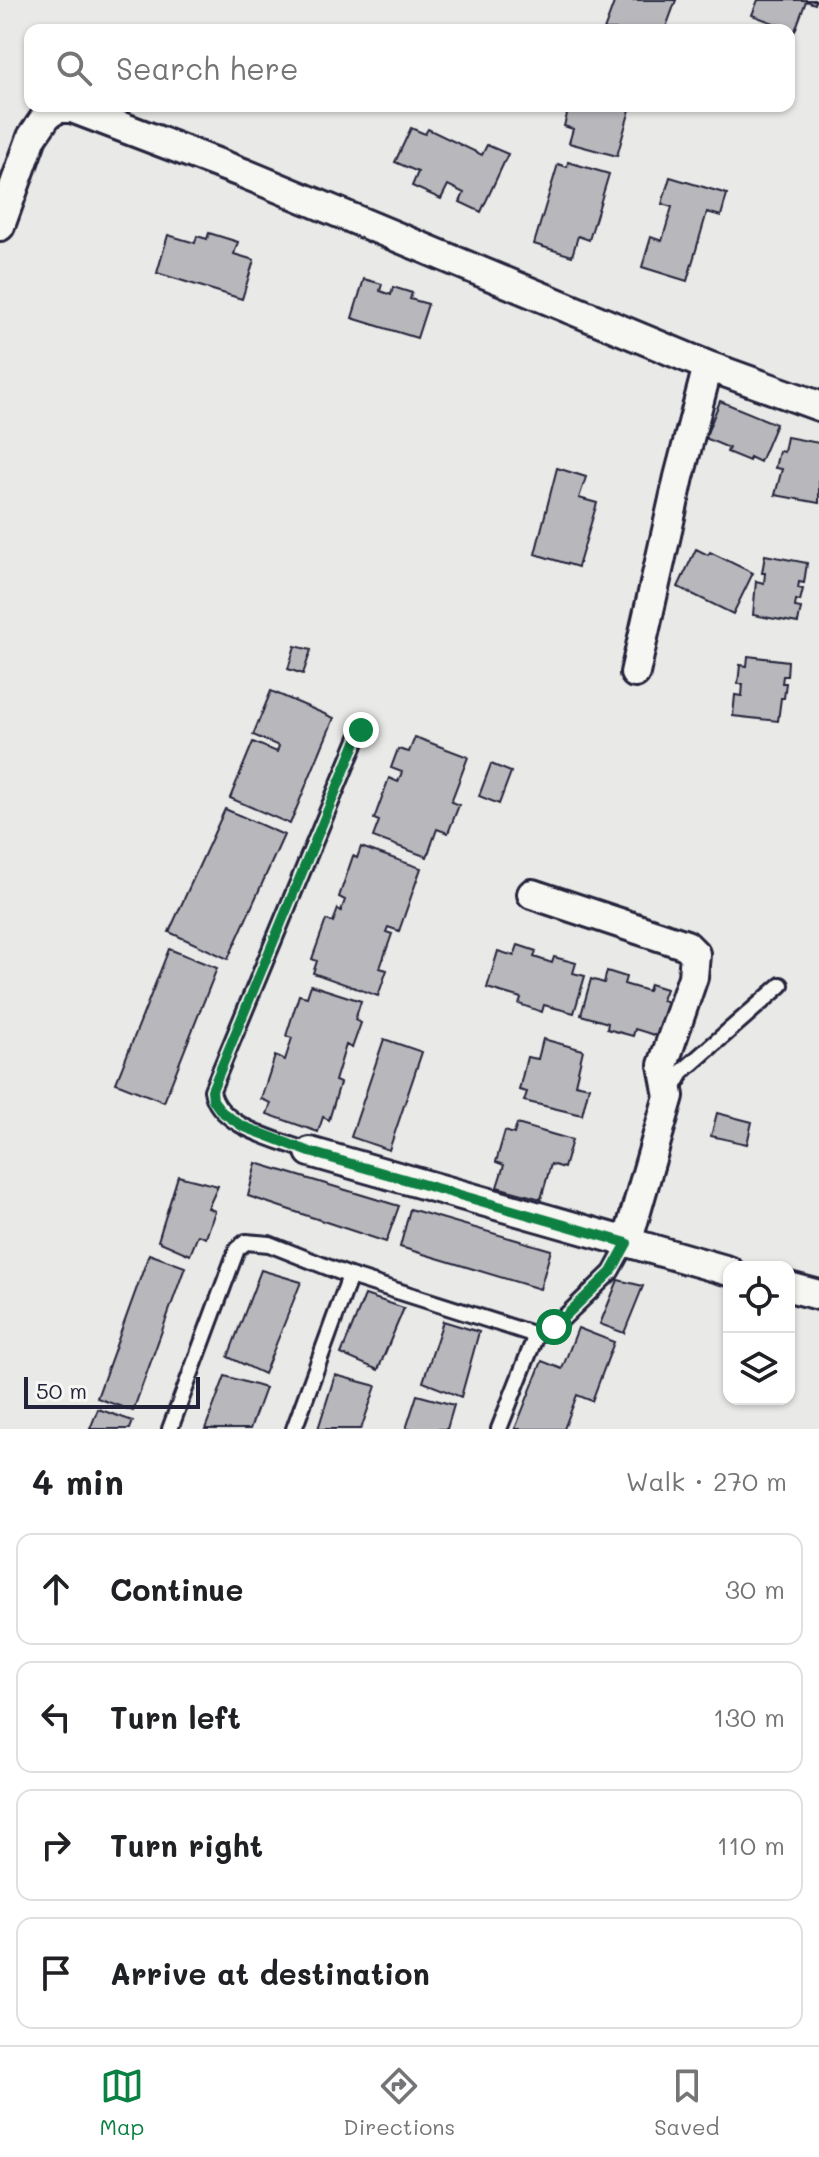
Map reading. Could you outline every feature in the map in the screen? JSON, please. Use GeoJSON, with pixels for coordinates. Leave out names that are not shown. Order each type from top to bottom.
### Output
{"type":"FeatureCollection","features":[{"type":"Feature","properties":{"kind":"street"},"geometry":{"type":"LineString","coordinates":[[0,226],[39,124],[53,112]]}},
{"type":"Feature","properties":{"kind":"street"},"geometry":{"type":"LineString","coordinates":[[83,112],[243,173],[708,366],[819,406]]}},
{"type":"Feature","properties":{"kind":"street"},"geometry":{"type":"LineString","coordinates":[[635,673],[679,477],[708,366]]}},
{"type":"Feature","properties":{"kind":"street"},"geometry":{"type":"LineString","coordinates":[[532,894],[686,945],[695,954],[693,977],[663,1065],[669,1096],[627,1243]]}},
{"type":"Feature","properties":{"kind":"street"},"geometry":{"type":"LineString","coordinates":[[310,1152],[723,1269]]}},
{"type":"Feature","properties":{"kind":"street"},"geometry":{"type":"LineString","coordinates":[[795,1289],[819,1295]]}},
{"type":"Feature","properties":{"kind":"lane"},"geometry":{"type":"LineString","coordinates":[[310,1152],[242,1126],[222,1112],[213,1100],[212,1090],[361,730]]}},
{"type":"Feature","properties":{"kind":"lane"},"geometry":{"type":"LineString","coordinates":[[669,1096],[683,1071],[781,985]]}},
{"type":"Feature","properties":{"kind":"lane"},"geometry":{"type":"LineString","coordinates":[[170,1429],[237,1249],[246,1242],[269,1244],[350,1276],[536,1335],[554,1327],[611,1272],[627,1243]]}},
{"type":"Feature","properties":{"kind":"lane"},"geometry":{"type":"LineString","coordinates":[[294,1429],[350,1276]]}},
{"type":"Feature","properties":{"kind":"lane"},"geometry":{"type":"LineString","coordinates":[[499,1429],[536,1335]]}},
{"type":"Feature","properties":{"kind":"building"},"geometry":{"type":"Polygon","coordinates":[[[615,0],[676,0],[667,24],[606,24],[615,0]]]}},
{"type":"Feature","properties":{"kind":"building"},"geometry":{"type":"Polygon","coordinates":[[[758,0],[816,0],[815,4],[806,1],[795,31],[795,24],[776,24],[752,15],[758,0]]]}},
{"type":"Feature","properties":{"kind":"building"},"geometry":{"type":"Polygon","coordinates":[[[568,112],[629,112],[617,156],[569,143],[573,129],[564,126],[568,112]]]}},
{"type":"Feature","properties":{"kind":"building"},"geometry":{"type":"Polygon","coordinates":[[[411,128],[425,134],[428,129],[482,155],[487,145],[508,154],[481,212],[460,202],[464,193],[448,185],[441,199],[412,186],[418,172],[395,162],[411,128]]]}},
{"type":"Feature","properties":{"kind":"building"},"geometry":{"type":"Polygon","coordinates":[[[568,162],[609,174],[589,240],[578,236],[572,256],[534,244],[558,164],[567,167],[568,162]]]}},
{"type":"Feature","properties":{"kind":"building"},"geometry":{"type":"Polygon","coordinates":[[[670,177],[727,194],[721,216],[707,212],[687,281],[642,267],[651,237],[662,241],[672,207],[662,204],[670,177]]]}},
{"type":"Feature","properties":{"kind":"building"},"geometry":{"type":"Polygon","coordinates":[[[209,233],[238,242],[234,254],[254,260],[242,299],[157,273],[168,235],[195,243],[197,236],[207,239],[209,233]]]}},
{"type":"Feature","properties":{"kind":"building"},"geometry":{"type":"Polygon","coordinates":[[[364,279],[382,284],[380,291],[391,295],[393,287],[412,293],[410,299],[428,304],[417,338],[352,318],[364,279]]]}},
{"type":"Feature","properties":{"kind":"building"},"geometry":{"type":"Polygon","coordinates":[[[720,401],[776,424],[760,462],[727,452],[729,448],[705,438],[720,401]]]}},
{"type":"Feature","properties":{"kind":"building"},"geometry":{"type":"Polygon","coordinates":[[[787,437],[819,443],[819,503],[775,495],[782,469],[775,468],[779,451],[784,452],[787,437]]]}},
{"type":"Feature","properties":{"kind":"building"},"geometry":{"type":"Polygon","coordinates":[[[557,468],[586,477],[579,498],[597,503],[578,567],[535,554],[557,468]]]}},
{"type":"Feature","properties":{"kind":"building"},"geometry":{"type":"Polygon","coordinates":[[[696,549],[708,555],[710,552],[753,573],[733,614],[678,587],[696,549]]]}},
{"type":"Feature","properties":{"kind":"building"},"geometry":{"type":"Polygon","coordinates":[[[765,555],[807,563],[804,583],[799,582],[798,588],[803,589],[800,601],[796,600],[795,607],[801,608],[798,623],[753,615],[756,581],[764,583],[765,555]]]}},
{"type":"Feature","properties":{"kind":"building"},"geometry":{"type":"Polygon","coordinates":[[[295,646],[311,650],[303,674],[288,669],[295,646]]]}},
{"type":"Feature","properties":{"kind":"building"},"geometry":{"type":"Polygon","coordinates":[[[748,656],[788,661],[787,676],[783,676],[782,683],[786,683],[778,721],[733,716],[735,695],[742,696],[743,684],[738,684],[740,665],[747,666],[748,656]]]}},
{"type":"Feature","properties":{"kind":"building"},"geometry":{"type":"Polygon","coordinates":[[[271,691],[334,718],[290,824],[230,798],[253,742],[277,752],[279,746],[253,735],[271,691]]]}},
{"type":"Feature","properties":{"kind":"building"},"geometry":{"type":"Polygon","coordinates":[[[415,737],[468,757],[451,802],[459,805],[448,833],[437,829],[427,857],[373,837],[379,821],[374,819],[389,778],[398,782],[402,772],[391,768],[398,749],[409,752],[415,737]]]}},
{"type":"Feature","properties":{"kind":"building"},"geometry":{"type":"Polygon","coordinates":[[[491,764],[511,772],[499,804],[479,796],[491,764]]]}},
{"type":"Feature","properties":{"kind":"building"},"geometry":{"type":"Polygon","coordinates":[[[225,809],[284,835],[228,959],[169,932],[225,809]]]}},
{"type":"Feature","properties":{"kind":"building"},"geometry":{"type":"Polygon","coordinates":[[[361,847],[421,868],[399,931],[388,927],[386,932],[392,934],[380,968],[387,970],[378,996],[313,973],[317,961],[312,959],[326,920],[333,922],[338,909],[341,911],[345,900],[339,897],[353,856],[357,858],[361,847]]]}},
{"type":"Feature","properties":{"kind":"building"},"geometry":{"type":"Polygon","coordinates":[[[518,945],[536,951],[534,957],[552,963],[554,957],[576,963],[573,973],[585,976],[574,1013],[544,1005],[542,1012],[519,1004],[521,998],[487,988],[498,951],[514,956],[518,945]]]}},
{"type":"Feature","properties":{"kind":"building"},"geometry":{"type":"Polygon","coordinates":[[[169,949],[217,968],[164,1102],[116,1083],[169,949]]]}},
{"type":"Feature","properties":{"kind":"building"},"geometry":{"type":"Polygon","coordinates":[[[607,971],[626,977],[624,984],[648,991],[650,984],[666,989],[662,1000],[674,1004],[664,1038],[635,1029],[633,1036],[607,1029],[608,1023],[581,1015],[591,979],[604,983],[607,971]]]}},
{"type":"Feature","properties":{"kind":"building"},"geometry":{"type":"Polygon","coordinates":[[[311,985],[361,1001],[355,1020],[361,1023],[352,1048],[346,1045],[335,1081],[340,1083],[329,1120],[323,1117],[318,1132],[267,1114],[271,1103],[261,1099],[275,1056],[285,1060],[292,1038],[286,1036],[299,995],[307,997],[311,985]]]}},
{"type":"Feature","properties":{"kind":"building"},"geometry":{"type":"Polygon","coordinates":[[[384,1039],[422,1052],[389,1150],[351,1137],[384,1039]]]}},
{"type":"Feature","properties":{"kind":"building"},"geometry":{"type":"Polygon","coordinates":[[[543,1039],[583,1050],[575,1084],[589,1087],[582,1115],[524,1101],[527,1092],[519,1090],[527,1057],[538,1059],[543,1039]]]}},
{"type":"Feature","properties":{"kind":"building"},"geometry":{"type":"Polygon","coordinates":[[[717,1113],[752,1122],[747,1144],[711,1136],[717,1113]]]}},
{"type":"Feature","properties":{"kind":"building"},"geometry":{"type":"Polygon","coordinates":[[[517,1124],[572,1140],[564,1168],[551,1164],[541,1199],[497,1187],[504,1165],[496,1162],[505,1131],[514,1134],[517,1124]]]}},
{"type":"Feature","properties":{"kind":"building"},"geometry":{"type":"Polygon","coordinates":[[[256,1163],[399,1206],[386,1242],[248,1196],[256,1163]]]}},
{"type":"Feature","properties":{"kind":"building"},"geometry":{"type":"Polygon","coordinates":[[[178,1176],[218,1186],[208,1208],[215,1211],[206,1238],[198,1235],[190,1255],[158,1241],[178,1176]]]}},
{"type":"Feature","properties":{"kind":"building"},"geometry":{"type":"Polygon","coordinates":[[[410,1209],[551,1250],[540,1289],[400,1247],[410,1209]]]}},
{"type":"Feature","properties":{"kind":"building"},"geometry":{"type":"Polygon","coordinates":[[[149,1254],[185,1267],[133,1411],[97,1398],[149,1254]]]}},
{"type":"Feature","properties":{"kind":"building"},"geometry":{"type":"Polygon","coordinates":[[[261,1270],[301,1282],[264,1374],[228,1357],[261,1270]]]}},
{"type":"Feature","properties":{"kind":"building"},"geometry":{"type":"Polygon","coordinates":[[[618,1280],[643,1286],[624,1333],[600,1324],[618,1280]]]}},
{"type":"Feature","properties":{"kind":"building"},"geometry":{"type":"Polygon","coordinates":[[[365,1295],[404,1308],[378,1370],[341,1354],[365,1295]]]}},
{"type":"Feature","properties":{"kind":"building"},"geometry":{"type":"Polygon","coordinates":[[[443,1321],[479,1332],[461,1397],[423,1382],[443,1321]]]}},
{"type":"Feature","properties":{"kind":"building"},"geometry":{"type":"Polygon","coordinates":[[[578,1328],[614,1342],[592,1401],[577,1395],[564,1429],[515,1429],[542,1361],[562,1369],[578,1328]]]}},
{"type":"Feature","properties":{"kind":"building"},"geometry":{"type":"Polygon","coordinates":[[[335,1375],[376,1386],[361,1429],[318,1429],[335,1375]]]}},
{"type":"Feature","properties":{"kind":"building"},"geometry":{"type":"Polygon","coordinates":[[[225,1376],[265,1388],[250,1429],[205,1429],[225,1376]]]}},
{"type":"Feature","properties":{"kind":"building"},"geometry":{"type":"Polygon","coordinates":[[[417,1395],[454,1405],[447,1429],[406,1429],[417,1395]]]}},
{"type":"Feature","properties":{"kind":"building"},"geometry":{"type":"Polygon","coordinates":[[[98,1409],[133,1421],[130,1429],[90,1429],[98,1409]]]}},
{"type":"Feature","properties":{"kind":"route"},"geometry":{"type":"LineString","coordinates":[[361,730],[212,1090],[213,1100],[222,1112],[242,1126],[310,1152],[627,1243],[611,1272],[554,1327]]}}]}
